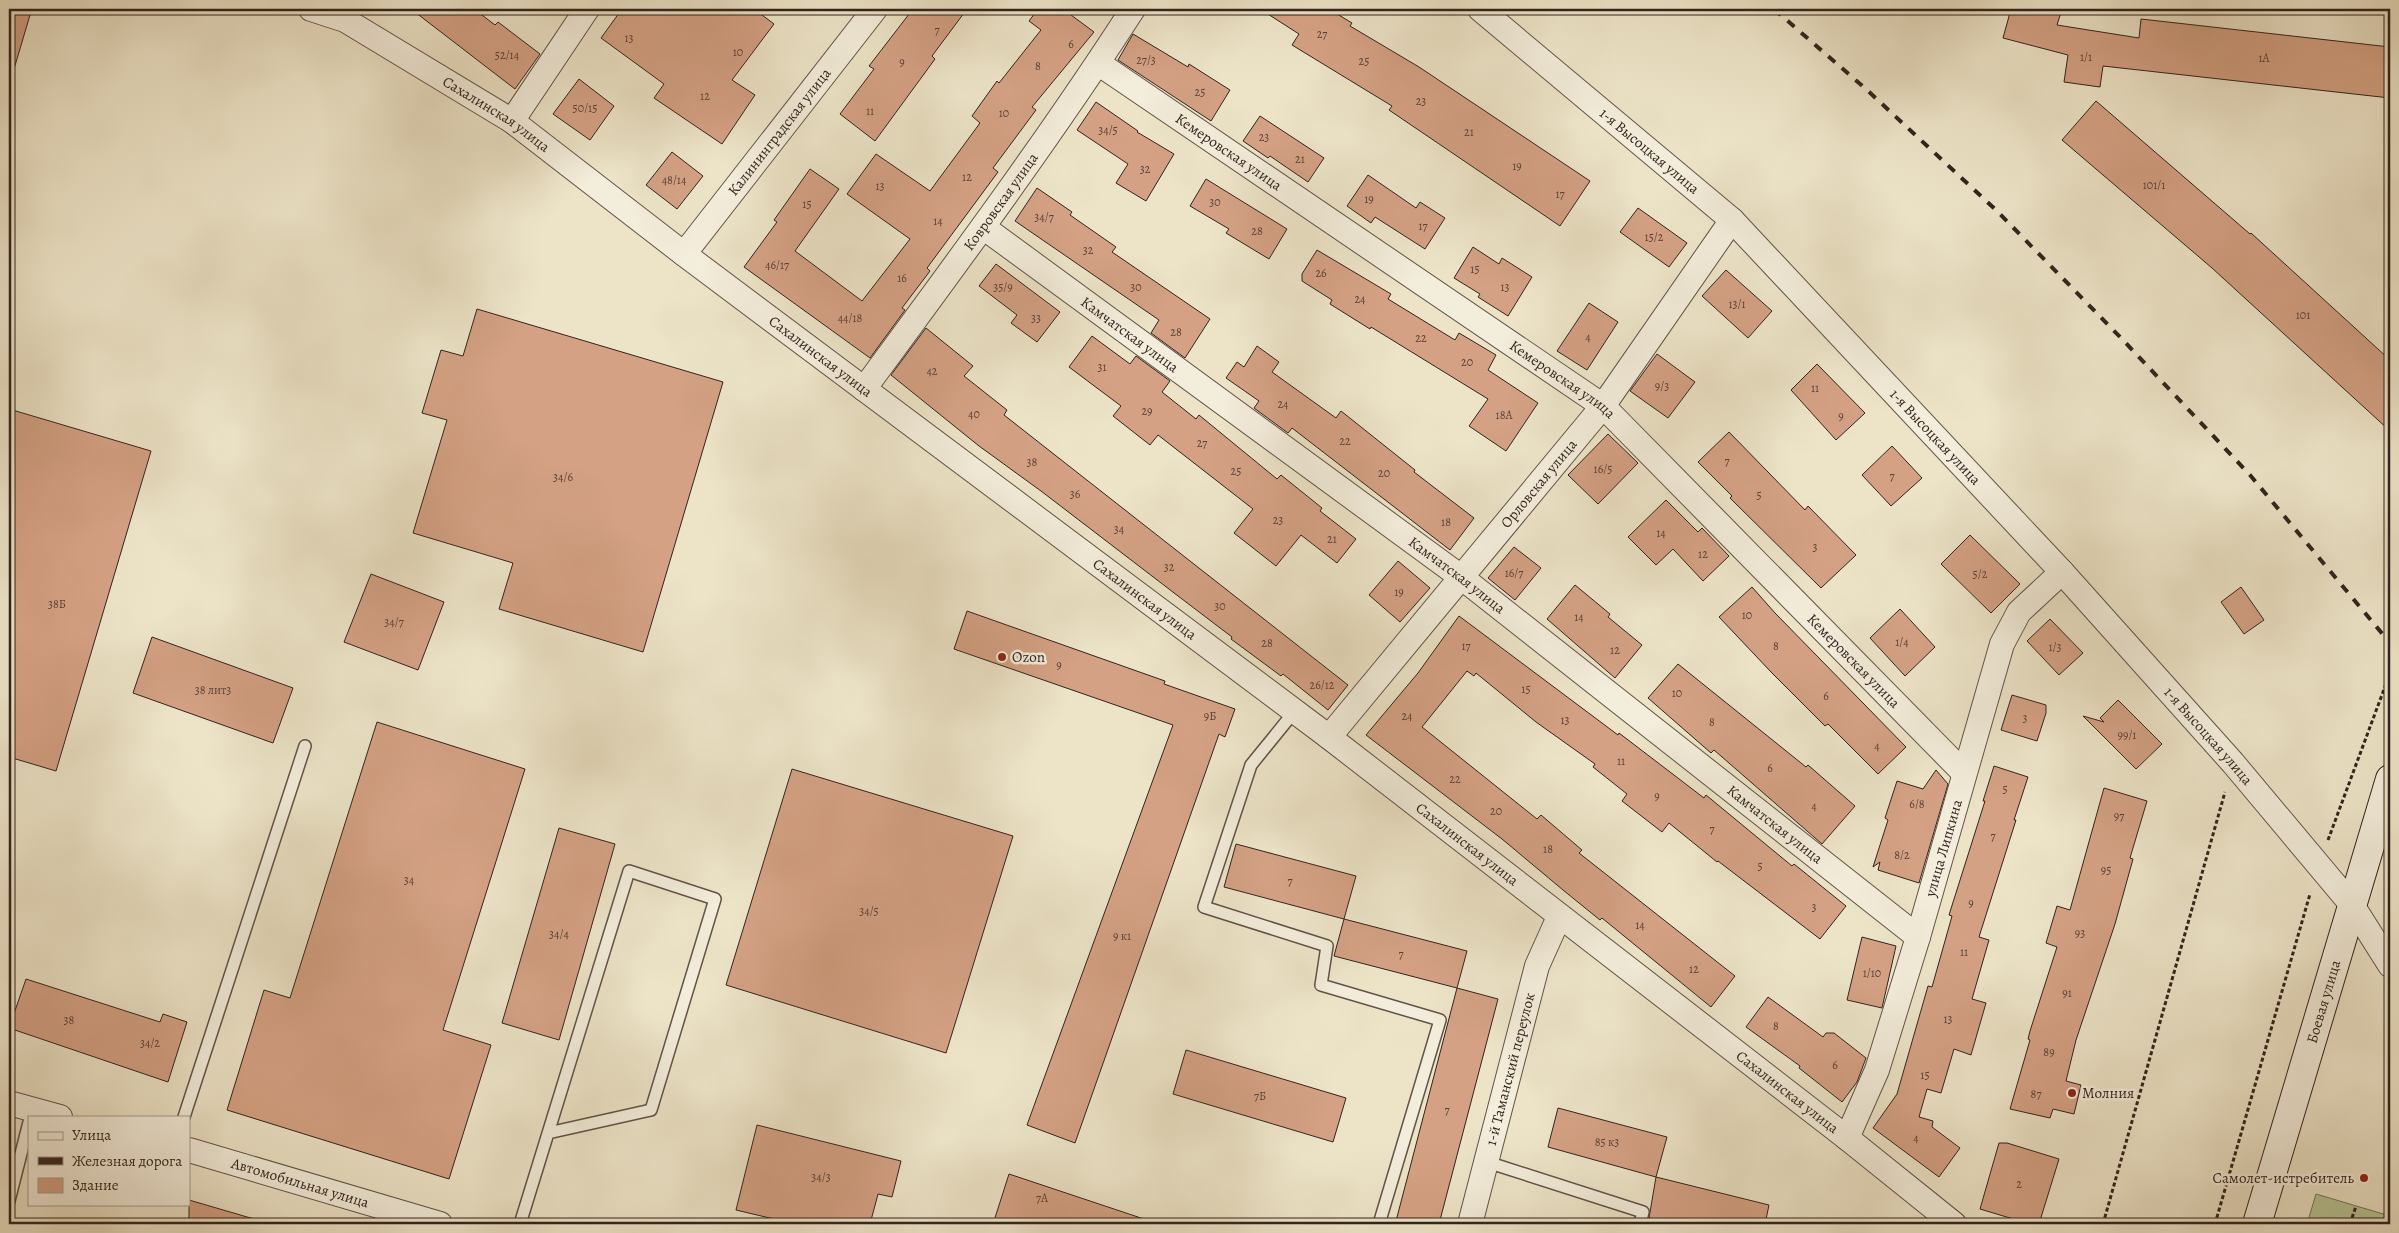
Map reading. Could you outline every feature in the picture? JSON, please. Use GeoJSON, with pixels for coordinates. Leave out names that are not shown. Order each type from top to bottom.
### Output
{"type":"FeatureCollection","features":[{"type":"Feature","properties":{"kind":"main road","name":"Боевая улица"},"geometry":{"type":"LineString","coordinates":[[2258,1224],[2390,779]]}},
{"type":"Feature","properties":{"kind":"street","name":"Сахалинская улица"},"geometry":{"type":"LineString","coordinates":[[311,9],[345,20],[512,121],[684,254],[1329,737],[1847,1138],[1954,1224]]}},
{"type":"Feature","properties":{"kind":"street"},"geometry":{"type":"LineString","coordinates":[[512,121],[587,9]]}},
{"type":"Feature","properties":{"kind":"street","name":"Калининградская улица"},"geometry":{"type":"LineString","coordinates":[[684,254],[875,9]]}},
{"type":"Feature","properties":{"kind":"street","name":"Ковровская улица"},"geometry":{"type":"LineString","coordinates":[[864,388],[983,227],[1098,63],[1133,9]]}},
{"type":"Feature","properties":{"kind":"street","name":"1-я Высоцкая улица"},"geometry":{"type":"LineString","coordinates":[[1480,9],[1732,220],[2062,572],[2233,763],[2352,905],[2390,965]]}},
{"type":"Feature","properties":{"kind":"street","name":"Кемеровская улица"},"geometry":{"type":"LineString","coordinates":[[1098,63],[1603,406],[1964,774]]}},
{"type":"Feature","properties":{"kind":"street","name":"Орловская улица"},"geometry":{"type":"LineString","coordinates":[[1329,737],[1603,406],[1732,220]]}},
{"type":"Feature","properties":{"kind":"street","name":"Камчатская улица"},"geometry":{"type":"LineString","coordinates":[[983,227],[1461,577],[1918,938]]}},
{"type":"Feature","properties":{"kind":"street","name":"улица Липкина"},"geometry":{"type":"LineString","coordinates":[[1847,1138],[1877,1070],[1918,938],[2002,644],[2019,612],[2062,572]]}},
{"type":"Feature","properties":{"kind":"street","name":"1-й Таманский переулок"},"geometry":{"type":"LineString","coordinates":[[1470,1224],[1537,966],[1560,917]]}},
{"type":"Feature","properties":{"kind":"street"},"geometry":{"type":"LineString","coordinates":[[9,1103],[30,1116]]}},
{"type":"Feature","properties":{"kind":"street","name":"Автомобильная улица"},"geometry":{"type":"LineString","coordinates":[[190,1150],[440,1224]]}},
{"type":"Feature","properties":{"kind":"lane"},"geometry":{"type":"LineString","coordinates":[[1294,712],[1251,765],[1204,907],[1327,946],[1322,985],[1440,1020],[1379,1224]]}},
{"type":"Feature","properties":{"kind":"lane"},"geometry":{"type":"LineString","coordinates":[[184,1116],[305,746]]}},
{"type":"Feature","properties":{"kind":"lane"},"geometry":{"type":"LineString","coordinates":[[520,1224],[548,1133],[629,871],[715,899],[650,1110],[548,1133]]}},
{"type":"Feature","properties":{"kind":"lane"},"geometry":{"type":"LineString","coordinates":[[9,1201],[28,1124]]}},
{"type":"Feature","properties":{"kind":"lane"},"geometry":{"type":"LineString","coordinates":[[1487,1162],[1643,1212],[1640,1224]]}},
{"type":"Feature","properties":{"kind":"path"},"geometry":{"type":"LineString","coordinates":[[2216,1224],[2319,865],[2386,684],[2390,654]]}},
{"type":"Feature","properties":{"kind":"path"},"geometry":{"type":"LineString","coordinates":[[2102,1224],[2233,763]]}},
{"type":"Feature","properties":{"kind":"path"},"geometry":{"type":"LineString","coordinates":[[2350,1224],[2356,1206]]}},
{"type":"Feature","properties":{"kind":"green space"},"geometry":{"type":"Polygon","coordinates":[[[2316,1194],[2390,1216],[2390,1224],[2307,1224],[2316,1194]]]}},
{"type":"Feature","properties":{"kind":"building"},"geometry":{"type":"Polygon","coordinates":[[[9,9],[30,15],[14,69],[9,68],[9,9]]]}},
{"type":"Feature","properties":{"kind":"building"},"geometry":{"type":"Polygon","coordinates":[[[411,9],[474,9],[495,25],[498,22],[540,54],[515,89],[411,9]]]}},
{"type":"Feature","properties":{"kind":"building"},"geometry":{"type":"Polygon","coordinates":[[[622,9],[754,9],[774,24],[732,80],[755,95],[722,144],[654,98],[664,84],[601,38],[622,9]]]}},
{"type":"Feature","properties":{"kind":"building"},"geometry":{"type":"Polygon","coordinates":[[[913,9],[967,9],[932,56],[935,59],[875,141],[840,114],[874,69],[869,66],[913,9]]]}},
{"type":"Feature","properties":{"kind":"building"},"geometry":{"type":"Polygon","coordinates":[[[1038,9],[1063,9],[1094,32],[1032,107],[1036,110],[993,168],[998,172],[927,268],[930,271],[902,308],[905,310],[870,358],[744,267],[777,222],[774,220],[810,169],[839,189],[795,251],[862,301],[910,239],[847,194],[876,154],[930,191],[980,123],[972,116],[997,81],[999,83],[1041,30],[1029,21],[1038,9]]]}},
{"type":"Feature","properties":{"kind":"building"},"geometry":{"type":"Polygon","coordinates":[[[1260,9],[1329,9],[1352,23],[1350,26],[1419,67],[1590,181],[1560,226],[1389,110],[1392,106],[1292,45],[1299,34],[1260,9]]]}},
{"type":"Feature","properties":{"kind":"building"},"geometry":{"type":"Polygon","coordinates":[[[2011,9],[2062,9],[2057,25],[2139,38],[2141,19],[2390,47],[2390,98],[2103,66],[2100,87],[2064,82],[2068,55],[2003,38],[2011,9]]]}},
{"type":"Feature","properties":{"kind":"building"},"geometry":{"type":"Polygon","coordinates":[[[1133,34],[1188,67],[1189,64],[1230,90],[1211,121],[1118,60],[1133,34]]]}},
{"type":"Feature","properties":{"kind":"building"},"geometry":{"type":"Polygon","coordinates":[[[579,79],[614,106],[590,140],[553,114],[579,79]]]}},
{"type":"Feature","properties":{"kind":"building"},"geometry":{"type":"Polygon","coordinates":[[[2096,101],[2251,233],[2390,360],[2390,431],[2212,268],[2062,140],[2096,101]]]}},
{"type":"Feature","properties":{"kind":"building"},"geometry":{"type":"Polygon","coordinates":[[[1096,102],[1137,132],[1174,154],[1146,201],[1116,183],[1128,164],[1077,130],[1096,102]]]}},
{"type":"Feature","properties":{"kind":"building"},"geometry":{"type":"Polygon","coordinates":[[[1260,116],[1324,158],[1308,182],[1270,156],[1268,158],[1243,141],[1260,116]]]}},
{"type":"Feature","properties":{"kind":"building"},"geometry":{"type":"Polygon","coordinates":[[[672,152],[703,176],[677,209],[646,185],[672,152]]]}},
{"type":"Feature","properties":{"kind":"building"},"geometry":{"type":"Polygon","coordinates":[[[1368,175],[1416,208],[1420,202],[1445,218],[1425,249],[1375,217],[1371,223],[1347,206],[1368,175]]]}},
{"type":"Feature","properties":{"kind":"building"},"geometry":{"type":"Polygon","coordinates":[[[1206,179],[1287,229],[1269,259],[1226,233],[1229,229],[1190,206],[1206,179]]]}},
{"type":"Feature","properties":{"kind":"building"},"geometry":{"type":"Polygon","coordinates":[[[1037,188],[1072,212],[1070,215],[1116,247],[1112,252],[1210,319],[1185,358],[1151,333],[1159,320],[1015,221],[1037,188]]]}},
{"type":"Feature","properties":{"kind":"building"},"geometry":{"type":"Polygon","coordinates":[[[1638,208],[1687,243],[1669,267],[1620,232],[1638,208]]]}},
{"type":"Feature","properties":{"kind":"building"},"geometry":{"type":"Polygon","coordinates":[[[1473,247],[1499,264],[1502,258],[1532,277],[1508,316],[1478,297],[1480,294],[1454,278],[1473,247]]]}},
{"type":"Feature","properties":{"kind":"building"},"geometry":{"type":"Polygon","coordinates":[[[1317,250],[1391,294],[1388,299],[1455,340],[1459,333],[1496,355],[1488,370],[1538,403],[1506,451],[1469,426],[1488,399],[1330,304],[1332,300],[1302,281],[1302,274],[1317,250]]]}},
{"type":"Feature","properties":{"kind":"building"},"geometry":{"type":"Polygon","coordinates":[[[996,264],[1060,312],[1037,342],[1011,323],[1017,315],[979,286],[996,264]]]}},
{"type":"Feature","properties":{"kind":"building"},"geometry":{"type":"Polygon","coordinates":[[[1726,270],[1772,311],[1748,338],[1702,296],[1726,270]]]}},
{"type":"Feature","properties":{"kind":"building"},"geometry":{"type":"Polygon","coordinates":[[[1589,303],[1618,322],[1587,370],[1557,351],[1589,303]]]}},
{"type":"Feature","properties":{"kind":"building"},"geometry":{"type":"Polygon","coordinates":[[[477,309],[723,382],[643,652],[499,609],[513,563],[413,533],[447,420],[422,413],[441,350],[463,356],[477,309]]]}},
{"type":"Feature","properties":{"kind":"building"},"geometry":{"type":"Polygon","coordinates":[[[926,328],[973,366],[964,376],[1007,410],[1004,415],[1348,685],[1328,710],[1283,674],[1281,676],[1231,639],[1232,637],[979,446],[891,375],[926,328]]]}},
{"type":"Feature","properties":{"kind":"building"},"geometry":{"type":"Polygon","coordinates":[[[1092,336],[1130,364],[1136,356],[1170,381],[1162,392],[1196,419],[1199,415],[1277,479],[1281,475],[1322,508],[1320,511],[1356,539],[1337,563],[1301,535],[1276,566],[1234,533],[1253,509],[1158,435],[1150,445],[1113,416],[1121,406],[1069,367],[1092,336]]]}},
{"type":"Feature","properties":{"kind":"building"},"geometry":{"type":"Polygon","coordinates":[[[1257,346],[1279,362],[1272,372],[1336,418],[1341,411],[1415,470],[1414,472],[1474,518],[1450,550],[1292,428],[1288,433],[1254,408],[1259,401],[1226,378],[1237,362],[1244,367],[1257,346]]]}},
{"type":"Feature","properties":{"kind":"building"},"geometry":{"type":"Polygon","coordinates":[[[1657,354],[1695,382],[1668,418],[1630,391],[1657,354]]]}},
{"type":"Feature","properties":{"kind":"building"},"geometry":{"type":"Polygon","coordinates":[[[1817,364],[1865,413],[1836,440],[1791,390],[1817,364]]]}},
{"type":"Feature","properties":{"kind":"building"},"geometry":{"type":"Polygon","coordinates":[[[9,409],[151,451],[56,771],[9,757],[9,409]]]}},
{"type":"Feature","properties":{"kind":"building"},"geometry":{"type":"Polygon","coordinates":[[[1729,432],[1805,510],[1808,506],[1856,555],[1821,588],[1730,498],[1732,496],[1698,462],[1729,432]]]}},
{"type":"Feature","properties":{"kind":"building"},"geometry":{"type":"Polygon","coordinates":[[[1608,434],[1638,463],[1598,504],[1568,475],[1608,434]]]}},
{"type":"Feature","properties":{"kind":"building"},"geometry":{"type":"Polygon","coordinates":[[[1892,446],[1922,478],[1891,506],[1862,475],[1892,446]]]}},
{"type":"Feature","properties":{"kind":"building"},"geometry":{"type":"Polygon","coordinates":[[[1666,500],[1698,532],[1702,528],[1729,556],[1703,581],[1673,549],[1656,565],[1628,537],[1666,500]]]}},
{"type":"Feature","properties":{"kind":"building"},"geometry":{"type":"Polygon","coordinates":[[[1970,535],[2020,584],[1991,613],[1941,564],[1970,535]]]}},
{"type":"Feature","properties":{"kind":"building"},"geometry":{"type":"Polygon","coordinates":[[[1514,547],[1541,568],[1515,600],[1488,578],[1514,547]]]}},
{"type":"Feature","properties":{"kind":"building"},"geometry":{"type":"Polygon","coordinates":[[[1398,561],[1430,588],[1400,622],[1369,595],[1398,561]]]}},
{"type":"Feature","properties":{"kind":"building"},"geometry":{"type":"Polygon","coordinates":[[[371,574],[444,602],[418,670],[344,642],[371,574]]]}},
{"type":"Feature","properties":{"kind":"building"},"geometry":{"type":"Polygon","coordinates":[[[1575,585],[1610,614],[1608,617],[1642,645],[1615,678],[1547,619],[1575,585]]]}},
{"type":"Feature","properties":{"kind":"building"},"geometry":{"type":"Polygon","coordinates":[[[1752,587],[1906,747],[1878,774],[1828,724],[1825,726],[1719,617],[1752,587]]]}},
{"type":"Feature","properties":{"kind":"building"},"geometry":{"type":"Polygon","coordinates":[[[2241,587],[2264,620],[2244,634],[2221,602],[2241,587]]]}},
{"type":"Feature","properties":{"kind":"building"},"geometry":{"type":"Polygon","coordinates":[[[1900,609],[1935,647],[1905,676],[1870,638],[1900,609]]]}},
{"type":"Feature","properties":{"kind":"building"},"geometry":{"type":"Polygon","coordinates":[[[967,611],[1165,681],[1164,684],[1235,709],[1225,737],[1219,734],[1075,1143],[1027,1125],[1173,725],[954,649],[967,611]]]}},
{"type":"Feature","properties":{"kind":"building"},"geometry":{"type":"Polygon","coordinates":[[[1459,616],[1704,798],[1706,795],[1792,866],[1794,864],[1846,906],[1820,939],[1717,862],[1669,823],[1662,832],[1622,801],[1627,794],[1593,767],[1595,764],[1536,722],[1476,673],[1474,676],[1467,671],[1422,727],[1537,819],[1541,815],[1582,850],[1579,853],[1735,976],[1711,1007],[1602,918],[1600,920],[1502,839],[1366,735],[1418,673],[1459,616]]]}},
{"type":"Feature","properties":{"kind":"building"},"geometry":{"type":"Polygon","coordinates":[[[2050,619],[2083,653],[2059,675],[2027,641],[2050,619]]]}},
{"type":"Feature","properties":{"kind":"building"},"geometry":{"type":"Polygon","coordinates":[[[152,637],[293,688],[273,743],[133,693],[152,637]]]}},
{"type":"Feature","properties":{"kind":"building"},"geometry":{"type":"Polygon","coordinates":[[[1678,664],[1806,767],[1808,765],[1855,806],[1822,844],[1714,750],[1711,753],[1648,698],[1678,664]]]}},
{"type":"Feature","properties":{"kind":"building"},"geometry":{"type":"Polygon","coordinates":[[[2012,695],[2046,705],[2046,713],[2037,741],[2001,730],[2012,695]]]}},
{"type":"Feature","properties":{"kind":"building"},"geometry":{"type":"Polygon","coordinates":[[[2118,700],[2162,744],[2136,769],[2083,716],[2104,722],[2100,718],[2118,700]]]}},
{"type":"Feature","properties":{"kind":"building"},"geometry":{"type":"Polygon","coordinates":[[[377,722],[525,769],[443,1030],[491,1045],[449,1179],[227,1110],[264,990],[290,998],[377,722]]]}},
{"type":"Feature","properties":{"kind":"building"},"geometry":{"type":"Polygon","coordinates":[[[1994,766],[2028,777],[1979,937],[1989,940],[1972,999],[1986,1003],[1971,1055],[1954,1049],[1941,1093],[1927,1089],[1919,1117],[1933,1121],[1932,1127],[1960,1148],[1939,1177],[1873,1128],[1897,1094],[1928,986],[1932,987],[1952,916],[1949,915],[1985,801],[1983,801],[1994,766]]]}},
{"type":"Feature","properties":{"kind":"building"},"geometry":{"type":"Polygon","coordinates":[[[792,769],[1013,836],[946,1053],[726,985],[792,769]]]}},
{"type":"Feature","properties":{"kind":"building"},"geometry":{"type":"Polygon","coordinates":[[[1936,770],[1948,784],[1919,883],[1878,870],[1880,862],[1873,867],[1888,820],[1885,818],[1897,781],[1923,789],[1936,770]]]}},
{"type":"Feature","properties":{"kind":"building"},"geometry":{"type":"Polygon","coordinates":[[[2104,788],[2147,801],[2130,858],[2133,859],[2115,924],[2076,1040],[2066,1081],[2081,1085],[2074,1114],[2053,1109],[2050,1118],[2010,1109],[2030,1040],[2028,1039],[2030,1031],[2057,947],[2046,943],[2057,906],[2070,910],[2104,788]]]}},
{"type":"Feature","properties":{"kind":"building"},"geometry":{"type":"Polygon","coordinates":[[[559,828],[615,844],[559,1040],[502,1023],[559,828]]]}},
{"type":"Feature","properties":{"kind":"building"},"geometry":{"type":"Polygon","coordinates":[[[1236,844],[1356,876],[1344,919],[1224,887],[1236,844]]]}},
{"type":"Feature","properties":{"kind":"building"},"geometry":{"type":"Polygon","coordinates":[[[1344,919],[1467,951],[1457,988],[1334,956],[1344,919]]]}},
{"type":"Feature","properties":{"kind":"building"},"geometry":{"type":"Polygon","coordinates":[[[1862,937],[1896,946],[1882,1008],[1847,1000],[1862,937]]]}},
{"type":"Feature","properties":{"kind":"building"},"geometry":{"type":"Polygon","coordinates":[[[26,979],[160,1022],[163,1014],[187,1022],[168,1082],[9,1028],[26,979]]]}},
{"type":"Feature","properties":{"kind":"building"},"geometry":{"type":"Polygon","coordinates":[[[1457,988],[1498,999],[1439,1224],[1409,1224],[1396,1221],[1457,988]]]}},
{"type":"Feature","properties":{"kind":"building"},"geometry":{"type":"Polygon","coordinates":[[[1768,997],[1823,1037],[1826,1033],[1834,1033],[1866,1058],[1857,1082],[1842,1102],[1799,1068],[1800,1066],[1746,1027],[1768,997]]]}},
{"type":"Feature","properties":{"kind":"building"},"geometry":{"type":"Polygon","coordinates":[[[1186,1050],[1346,1098],[1333,1142],[1173,1094],[1186,1050]]]}},
{"type":"Feature","properties":{"kind":"building"},"geometry":{"type":"Polygon","coordinates":[[[1558,1108],[1667,1137],[1656,1177],[1548,1147],[1558,1108]]]}},
{"type":"Feature","properties":{"kind":"building"},"geometry":{"type":"Polygon","coordinates":[[[757,1125],[901,1161],[892,1197],[878,1194],[870,1224],[795,1224],[736,1210],[757,1125]]]}},
{"type":"Feature","properties":{"kind":"building"},"geometry":{"type":"Polygon","coordinates":[[[1999,1143],[2007,1143],[2059,1159],[2039,1224],[2030,1224],[1980,1209],[1999,1143]]]}},
{"type":"Feature","properties":{"kind":"building"},"geometry":{"type":"Polygon","coordinates":[[[1009,1174],[1150,1221],[1150,1224],[993,1224],[1009,1174]]]}},
{"type":"Feature","properties":{"kind":"building"},"geometry":{"type":"Polygon","coordinates":[[[1656,1177],[1769,1205],[1765,1224],[1676,1224],[1649,1218],[1656,1177]]]}},
{"type":"Feature","properties":{"kind":"building"},"geometry":{"type":"Polygon","coordinates":[[[190,1200],[254,1219],[253,1224],[204,1224],[189,1220],[190,1200]]]}},
{"type":"Feature","properties":{"kind":"railway"},"geometry":{"type":"LineString","coordinates":[[1774,9],[1867,90],[1997,211],[2122,339],[2250,475],[2390,643]]}},
{"type":"Feature","properties":{"kind":"place","name":"Ozon"},"geometry":{"type":"Point","coordinates":[1002,657]}},
{"type":"Feature","properties":{"kind":"place","name":"Молния"},"geometry":{"type":"Point","coordinates":[2072,1093]}},
{"type":"Feature","properties":{"kind":"place","name":"Самолет-истребитель"},"geometry":{"type":"Point","coordinates":[2364,1178]}}]}
